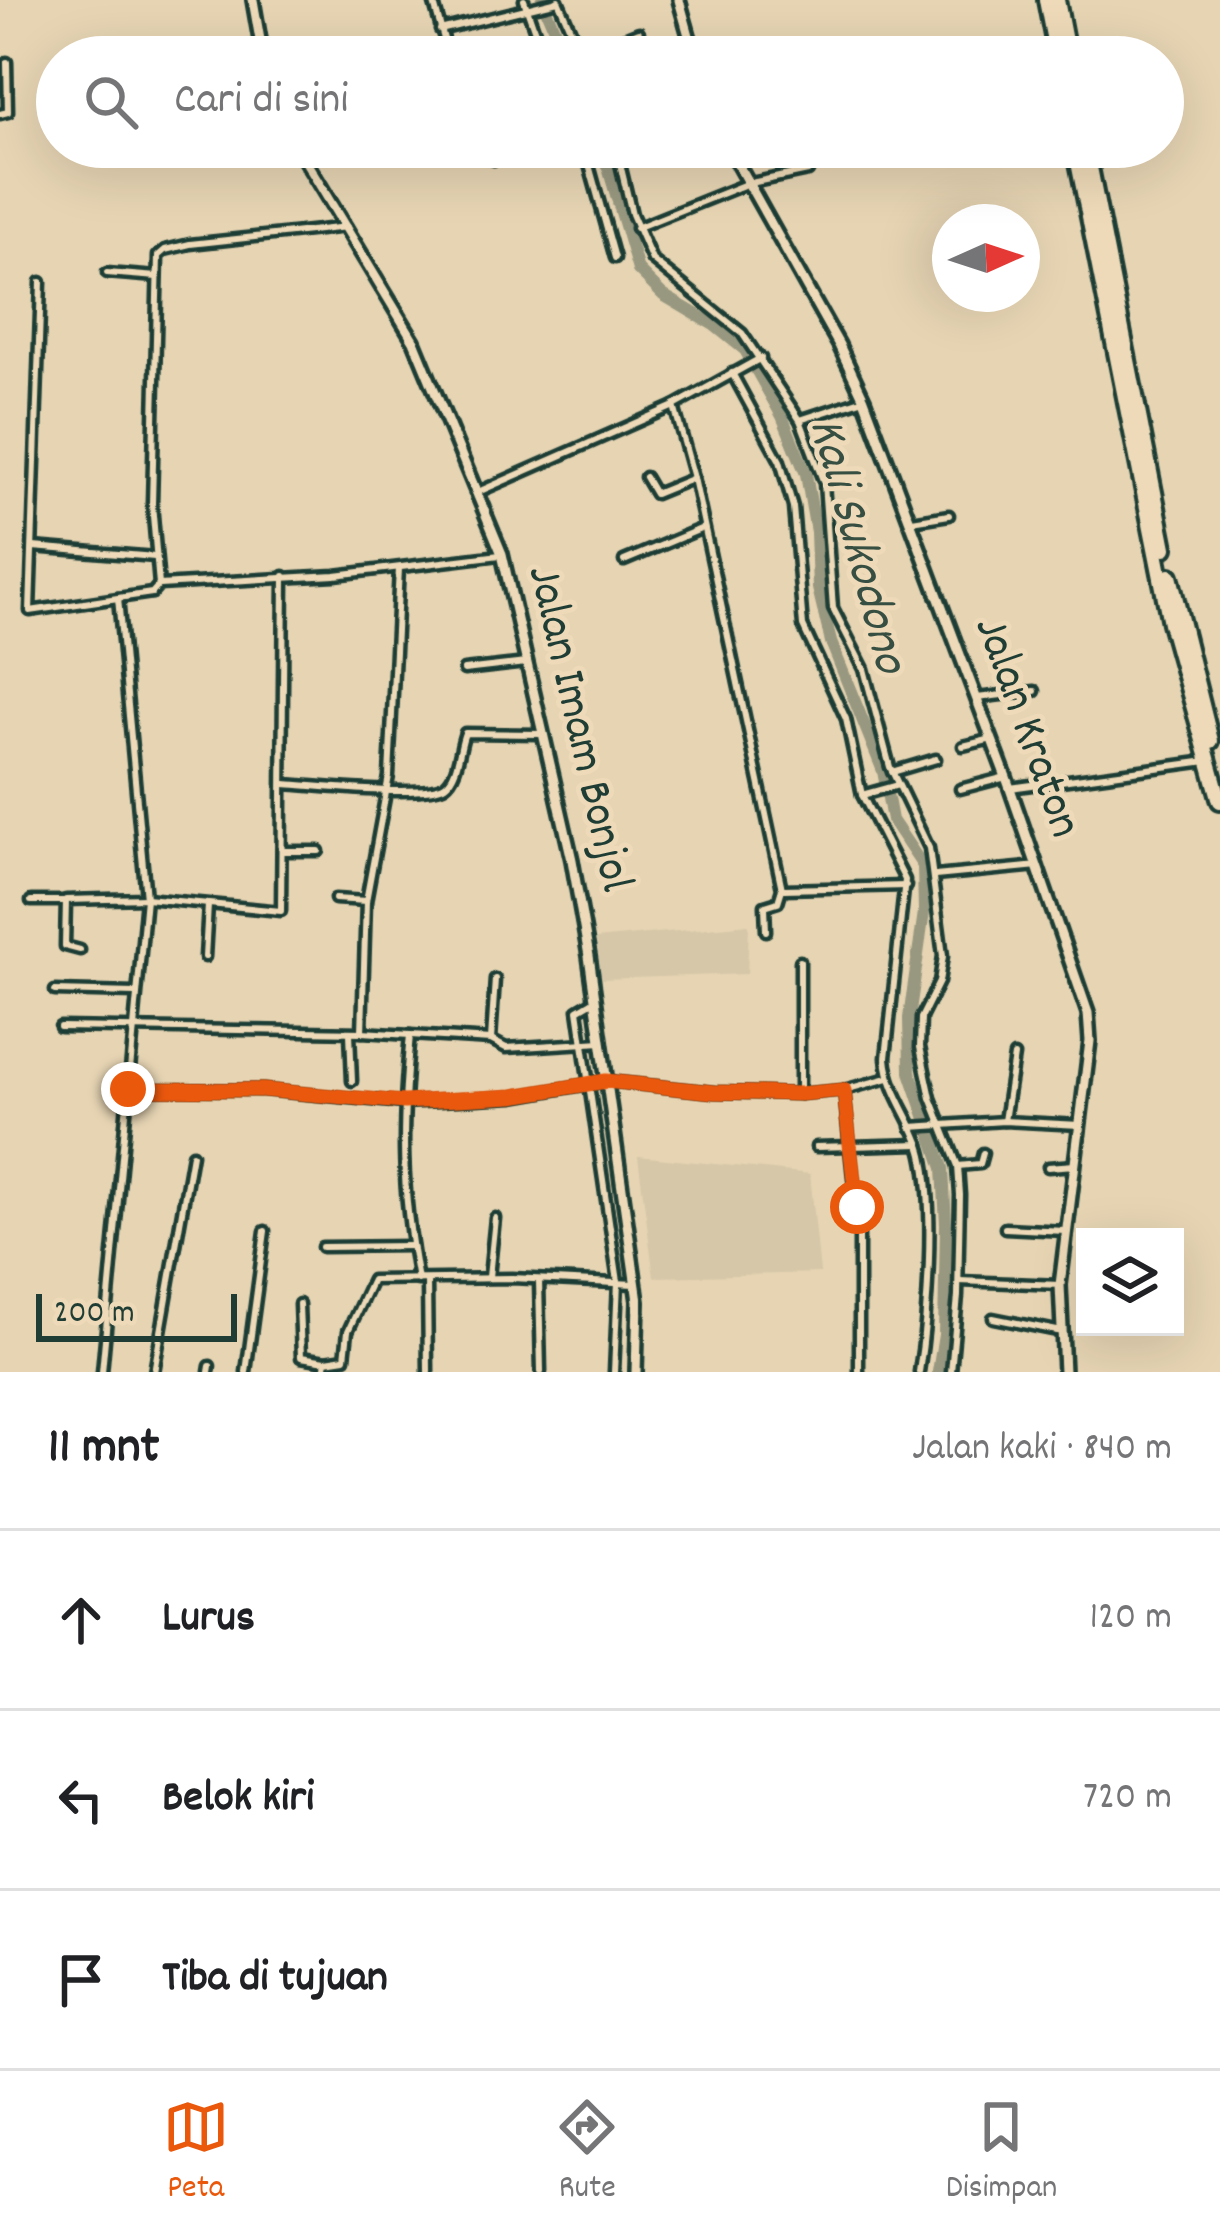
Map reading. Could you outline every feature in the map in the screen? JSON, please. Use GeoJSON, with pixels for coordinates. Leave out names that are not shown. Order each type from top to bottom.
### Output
{"type":"FeatureCollection","features":[{"type":"Feature","properties":{"kind":"highway"},"geometry":{"type":"LineString","coordinates":[[1046,0],[1053,36]]}},
{"type":"Feature","properties":{"kind":"highway"},"geometry":{"type":"LineString","coordinates":[[1057,0],[1064,36]]}},
{"type":"Feature","properties":{"kind":"highway"},"geometry":{"type":"LineString","coordinates":[[1079,168],[1170,623],[1220,801]]}},
{"type":"Feature","properties":{"kind":"highway"},"geometry":{"type":"LineString","coordinates":[[1090,168],[1178,612],[1220,772]]}},
{"type":"Feature","properties":{"kind":"street"},"geometry":{"type":"LineString","coordinates":[[253,0],[259,36]]}},
{"type":"Feature","properties":{"kind":"street"},"geometry":{"type":"LineString","coordinates":[[433,0],[442,36]]}},
{"type":"Feature","properties":{"kind":"street"},"geometry":{"type":"LineString","coordinates":[[679,0],[689,36]]}},
{"type":"Feature","properties":{"kind":"street"},"geometry":{"type":"LineString","coordinates":[[440,30],[557,1],[573,36]]}},
{"type":"Feature","properties":{"kind":"street"},"geometry":{"type":"LineString","coordinates":[[528,6],[537,36]]}},
{"type":"Feature","properties":{"kind":"street"},"geometry":{"type":"LineString","coordinates":[[630,36],[639,32]]}},
{"type":"Feature","properties":{"kind":"street"},"geometry":{"type":"LineString","coordinates":[[0,114],[8,112],[7,62]]}},
{"type":"Feature","properties":{"kind":"street","name":"Jalan Imam Bonjol"},"geometry":{"type":"LineString","coordinates":[[310,168],[414,341],[502,554],[572,860],[596,1000],[640,1330],[636,1372]]}},
{"type":"Feature","properties":{"kind":"street"},"geometry":{"type":"LineString","coordinates":[[590,168],[615,258]]}},
{"type":"Feature","properties":{"kind":"street"},"geometry":{"type":"LineString","coordinates":[[621,168],[636,228],[656,266],[726,319],[800,421],[824,483],[833,608],[864,669],[895,786],[926,840],[943,965],[920,1031],[931,1098],[958,1166],[959,1281],[951,1372]]}},
{"type":"Feature","properties":{"kind":"street","name":"Jalan Kraton"},"geometry":{"type":"LineString","coordinates":[[738,168],[864,399],[1008,782],[1090,1023],[1060,1285],[1064,1372]]}},
{"type":"Feature","properties":{"kind":"street"},"geometry":{"type":"LineString","coordinates":[[636,228],[746,184],[810,168]]}},
{"type":"Feature","properties":{"kind":"street"},"geometry":{"type":"LineString","coordinates":[[159,586],[152,503],[158,256],[165,250],[347,227]]}},
{"type":"Feature","properties":{"kind":"street"},"geometry":{"type":"LineString","coordinates":[[107,273],[157,277]]}},
{"type":"Feature","properties":{"kind":"street"},"geometry":{"type":"LineString","coordinates":[[41,283],[32,613],[152,593],[159,586],[399,568],[502,554]]}},
{"type":"Feature","properties":{"kind":"street"},"geometry":{"type":"LineString","coordinates":[[478,492],[674,406],[758,360]]}},
{"type":"Feature","properties":{"kind":"street"},"geometry":{"type":"LineString","coordinates":[[734,371],[777,453],[788,485],[801,621],[846,719],[865,795],[906,886],[887,1028],[889,1078],[920,1144],[927,1195],[922,1372]]}},
{"type":"Feature","properties":{"kind":"street"},"geometry":{"type":"LineString","coordinates":[[800,421],[864,399]]}},
{"type":"Feature","properties":{"kind":"street"},"geometry":{"type":"LineString","coordinates":[[674,406],[694,478],[782,889],[777,903],[766,904],[766,932]]}},
{"type":"Feature","properties":{"kind":"street"},"geometry":{"type":"LineString","coordinates":[[645,477],[655,494],[694,478]]}},
{"type":"Feature","properties":{"kind":"street"},"geometry":{"type":"LineString","coordinates":[[912,521],[949,515]]}},
{"type":"Feature","properties":{"kind":"street"},"geometry":{"type":"LineString","coordinates":[[624,561],[703,528]]}},
{"type":"Feature","properties":{"kind":"street"},"geometry":{"type":"LineString","coordinates":[[33,547],[156,557]]}},
{"type":"Feature","properties":{"kind":"street"},"geometry":{"type":"LineString","coordinates":[[362,1032],[367,902],[388,789],[399,568]]}},
{"type":"Feature","properties":{"kind":"street"},"geometry":{"type":"LineString","coordinates":[[31,901],[146,898],[280,912],[284,576]]}},
{"type":"Feature","properties":{"kind":"street"},"geometry":{"type":"LineString","coordinates":[[102,1372],[146,898],[118,598]]}},
{"type":"Feature","properties":{"kind":"street"},"geometry":{"type":"LineString","coordinates":[[464,670],[526,663]]}},
{"type":"Feature","properties":{"kind":"street"},"geometry":{"type":"LineString","coordinates":[[977,698],[1035,691]]}},
{"type":"Feature","properties":{"kind":"street"},"geometry":{"type":"LineString","coordinates":[[284,784],[413,791],[446,784],[467,732],[542,734]]}},
{"type":"Feature","properties":{"kind":"street"},"geometry":{"type":"LineString","coordinates":[[963,746],[992,740]]}},
{"type":"Feature","properties":{"kind":"street"},"geometry":{"type":"LineString","coordinates":[[892,772],[936,759]]}},
{"type":"Feature","properties":{"kind":"street"},"geometry":{"type":"LineString","coordinates":[[960,789],[1207,761]]}},
{"type":"Feature","properties":{"kind":"street"},"geometry":{"type":"LineString","coordinates":[[865,795],[895,786]]}},
{"type":"Feature","properties":{"kind":"street"},"geometry":{"type":"LineString","coordinates":[[283,851],[319,851]]}},
{"type":"Feature","properties":{"kind":"street"},"geometry":{"type":"LineString","coordinates":[[934,876],[1038,866]]}},
{"type":"Feature","properties":{"kind":"street"},"geometry":{"type":"LineString","coordinates":[[782,889],[906,886]]}},
{"type":"Feature","properties":{"kind":"street"},"geometry":{"type":"LineString","coordinates":[[335,899],[367,902]]}},
{"type":"Feature","properties":{"kind":"street"},"geometry":{"type":"LineString","coordinates":[[66,901],[65,946],[80,950]]}},
{"type":"Feature","properties":{"kind":"street"},"geometry":{"type":"LineString","coordinates":[[205,957],[208,905]]}},
{"type":"Feature","properties":{"kind":"street"},"geometry":{"type":"LineString","coordinates":[[800,961],[800,1094]]}},
{"type":"Feature","properties":{"kind":"street"},"geometry":{"type":"LineString","coordinates":[[491,1040],[495,979]]}},
{"type":"Feature","properties":{"kind":"street"},"geometry":{"type":"LineString","coordinates":[[55,991],[135,993]]}},
{"type":"Feature","properties":{"kind":"street"},"geometry":{"type":"LineString","coordinates":[[596,1000],[578,1010],[618,1282],[614,1372]]}},
{"type":"Feature","properties":{"kind":"street"},"geometry":{"type":"LineString","coordinates":[[60,1027],[362,1032],[491,1040],[504,1048],[602,1042]]}},
{"type":"Feature","properties":{"kind":"street"},"geometry":{"type":"LineString","coordinates":[[350,1033],[352,1081]]}},
{"type":"Feature","properties":{"kind":"street"},"geometry":{"type":"LineString","coordinates":[[410,1035],[403,1188],[423,1280],[428,1372]]}},
{"type":"Feature","properties":{"kind":"street"},"geometry":{"type":"LineString","coordinates":[[1004,1121],[1014,1056]]}},
{"type":"Feature","properties":{"kind":"street"},"geometry":{"type":"LineString","coordinates":[[128,1089],[263,1090],[404,1102],[513,1096],[587,1083],[800,1094],[844,1090],[889,1078]]}},
{"type":"Feature","properties":{"kind":"street"},"geometry":{"type":"LineString","coordinates":[[588,1094],[607,1087]]}},
{"type":"Feature","properties":{"kind":"street"},"geometry":{"type":"LineString","coordinates":[[844,1090],[860,1236],[860,1372]]}},
{"type":"Feature","properties":{"kind":"street"},"geometry":{"type":"LineString","coordinates":[[914,1126],[1004,1121],[1080,1125]]}},
{"type":"Feature","properties":{"kind":"street"},"geometry":{"type":"LineString","coordinates":[[816,1147],[920,1144]]}},
{"type":"Feature","properties":{"kind":"street"},"geometry":{"type":"LineString","coordinates":[[958,1166],[980,1164],[983,1153]]}},
{"type":"Feature","properties":{"kind":"street"},"geometry":{"type":"LineString","coordinates":[[154,1372],[192,1154]]}},
{"type":"Feature","properties":{"kind":"street"},"geometry":{"type":"LineString","coordinates":[[1048,1167],[1076,1165]]}},
{"type":"Feature","properties":{"kind":"street"},"geometry":{"type":"LineString","coordinates":[[489,1277],[495,1218]]}},
{"type":"Feature","properties":{"kind":"street"},"geometry":{"type":"LineString","coordinates":[[1005,1228],[1065,1232]]}},
{"type":"Feature","properties":{"kind":"street"},"geometry":{"type":"LineString","coordinates":[[246,1372],[266,1231]]}},
{"type":"Feature","properties":{"kind":"street"},"geometry":{"type":"LineString","coordinates":[[322,1247],[412,1246]]}},
{"type":"Feature","properties":{"kind":"street"},"geometry":{"type":"LineString","coordinates":[[299,1304],[303,1359],[326,1360],[345,1358],[348,1331],[371,1281],[489,1277],[635,1284]]}},
{"type":"Feature","properties":{"kind":"street"},"geometry":{"type":"LineString","coordinates":[[539,1280],[541,1372]]}},
{"type":"Feature","properties":{"kind":"street"},"geometry":{"type":"LineString","coordinates":[[959,1281],[1060,1285]]}},
{"type":"Feature","properties":{"kind":"street"},"geometry":{"type":"LineString","coordinates":[[992,1318],[1062,1332]]}},
{"type":"Feature","properties":{"kind":"street"},"geometry":{"type":"LineString","coordinates":[[324,1372],[326,1360]]}},
{"type":"Feature","properties":{"kind":"shaded area"},"geometry":{"type":"Polygon","coordinates":[[[749,924],[747,974],[600,979],[596,939],[749,924]]]}},
{"type":"Feature","properties":{"kind":"shaded area"},"geometry":{"type":"Polygon","coordinates":[[[638,1156],[810,1174],[820,1273],[654,1277],[638,1156]]]}},
{"type":"Feature","properties":{"kind":"waterway","name":"Kali Sukodono"},"geometry":{"type":"LineString","coordinates":[[542,0],[557,36]]}},
{"type":"Feature","properties":{"kind":"waterway","name":"Kali Sukodono"},"geometry":{"type":"LineString","coordinates":[[608,168],[638,270],[663,295],[745,350],[782,416],[806,474],[816,532],[818,588],[831,642],[883,771],[892,820],[923,866],[924,912],[909,1018],[910,1072],[943,1168],[944,1335],[938,1372]]}},
{"type":"Feature","properties":{"kind":"route"},"geometry":{"type":"LineString","coordinates":[[128,1089],[263,1090],[404,1102],[535,1094],[606,1081],[714,1092],[844,1090],[857,1207]]}}]}
